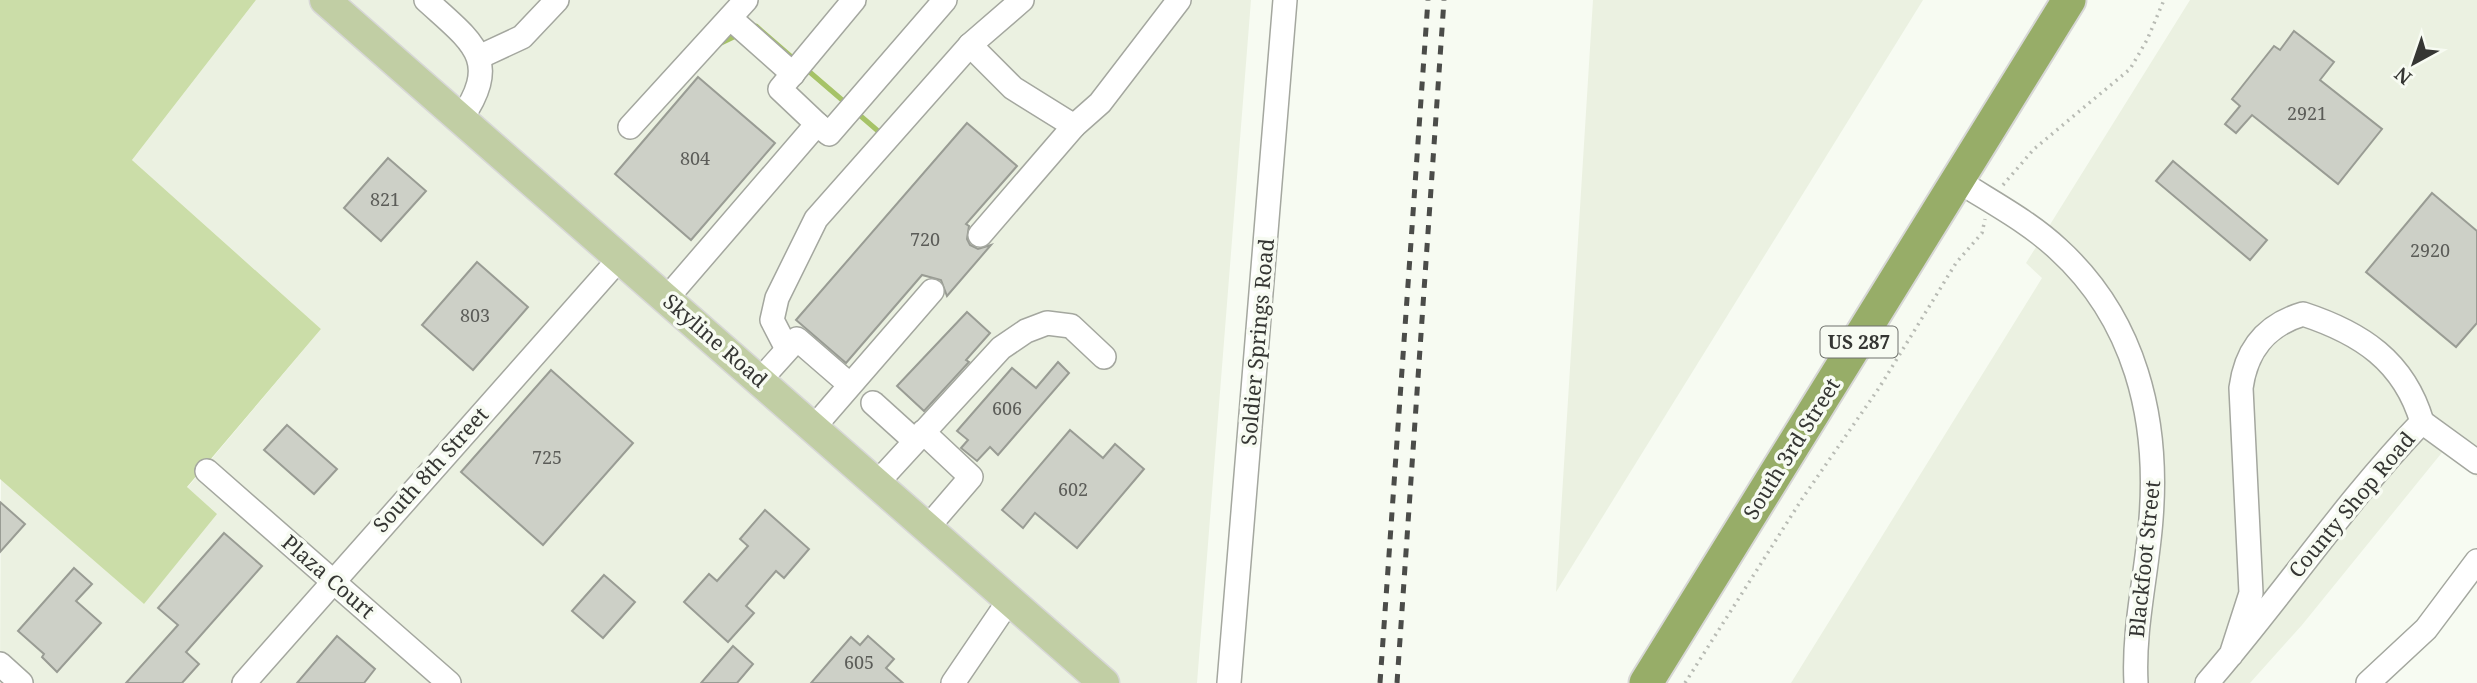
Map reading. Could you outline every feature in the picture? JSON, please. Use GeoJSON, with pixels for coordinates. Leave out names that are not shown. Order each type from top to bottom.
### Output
{"type":"FeatureCollection","features":[{"type":"Feature","properties":{"kind":"highway","name":"South 3rd Street"},"geometry":{"type":"LineString","coordinates":[[1646,683],[2069,0]]}},
{"type":"Feature","properties":{"kind":"main road","name":"Skyline Road"},"geometry":{"type":"LineString","coordinates":[[325,0],[1104,683]]}},
{"type":"Feature","properties":{"kind":"street"},"geometry":{"type":"LineString","coordinates":[[426,0],[462,33],[479,57],[482,76],[477,96],[461,119]]}},
{"type":"Feature","properties":{"kind":"street"},"geometry":{"type":"LineString","coordinates":[[479,57],[522,37],[544,18],[557,0]]}},
{"type":"Feature","properties":{"kind":"street"},"geometry":{"type":"LineString","coordinates":[[630,127],[746,0]]}},
{"type":"Feature","properties":{"kind":"street"},"geometry":{"type":"LineString","coordinates":[[854,0],[779,89],[829,134],[945,0]]}},
{"type":"Feature","properties":{"kind":"street"},"geometry":{"type":"LineString","coordinates":[[787,349],[772,320],[776,298],[816,219],[970,45],[1022,0]]}},
{"type":"Feature","properties":{"kind":"street"},"geometry":{"type":"LineString","coordinates":[[980,235],[1074,126],[1100,103],[1179,0]]}},
{"type":"Feature","properties":{"kind":"street","name":"Soldier Springs Road"},"geometry":{"type":"LineString","coordinates":[[1228,683],[1285,0]]}},
{"type":"Feature","properties":{"kind":"street"},"geometry":{"type":"LineString","coordinates":[[730,18],[793,74]]}},
{"type":"Feature","properties":{"kind":"street"},"geometry":{"type":"LineString","coordinates":[[970,45],[1013,88],[1074,126]]}},
{"type":"Feature","properties":{"kind":"street"},"geometry":{"type":"LineString","coordinates":[[667,298],[817,124]]}},
{"type":"Feature","properties":{"kind":"street","name":"Blackfoot Street"},"geometry":{"type":"LineString","coordinates":[[1957,180],[2058,248],[2093,285],[2118,323],[2135,363],[2145,398],[2153,475],[2151,521],[2136,633],[2136,683]]}},
{"type":"Feature","properties":{"kind":"street","name":"South 8th Street"},"geometry":{"type":"LineString","coordinates":[[244,683],[620,258]]}},
{"type":"Feature","properties":{"kind":"street"},"geometry":{"type":"LineString","coordinates":[[814,427],[932,291]]}},
{"type":"Feature","properties":{"kind":"street","name":"County Shop Road"},"geometry":{"type":"LineString","coordinates":[[2207,683],[2231,655],[2361,488],[2423,422],[2415,396],[2398,370],[2337,325],[2303,313],[2268,330],[2244,368],[2241,388],[2252,593],[2231,655]]}},
{"type":"Feature","properties":{"kind":"street"},"geometry":{"type":"LineString","coordinates":[[877,482],[1001,348],[1026,331],[1047,323],[1072,326],[1104,356]]}},
{"type":"Feature","properties":{"kind":"street"},"geometry":{"type":"LineString","coordinates":[[760,380],[797,339],[849,384]]}},
{"type":"Feature","properties":{"kind":"street"},"geometry":{"type":"LineString","coordinates":[[873,403],[971,477],[928,527]]}},
{"type":"Feature","properties":{"kind":"street"},"geometry":{"type":"LineString","coordinates":[[2423,422],[2477,462]]}},
{"type":"Feature","properties":{"kind":"street","name":"Plaza Court"},"geometry":{"type":"LineString","coordinates":[[207,471],[449,683]]}},
{"type":"Feature","properties":{"kind":"street"},"geometry":{"type":"LineString","coordinates":[[2368,683],[2426,629],[2477,561]]}},
{"type":"Feature","properties":{"kind":"street"},"geometry":{"type":"LineString","coordinates":[[953,683],[1010,599]]}},
{"type":"Feature","properties":{"kind":"street"},"geometry":{"type":"LineString","coordinates":[[0,664],[21,683]]}},
{"type":"Feature","properties":{"kind":"path"},"geometry":{"type":"LineString","coordinates":[[1685,683],[1802,499],[1880,388],[1956,263],[1982,233],[1989,200],[2034,149],[2130,69],[2147,40],[2164,0]]}},
{"type":"Feature","properties":{"kind":"shaded area"},"geometry":{"type":"Polygon","coordinates":[[[256,0],[1251,0],[1197,683],[0,683],[1,478],[144,604],[187,488],[321,329],[132,160],[256,0]]]}},
{"type":"Feature","properties":{"kind":"shaded area"},"geometry":{"type":"Polygon","coordinates":[[[1593,0],[1923,0],[1556,592],[1593,0]]]}},
{"type":"Feature","properties":{"kind":"shaded area"},"geometry":{"type":"Polygon","coordinates":[[[2190,0],[2477,0],[2477,477],[2444,450],[2302,625],[2250,683],[1791,683],[2042,278],[2026,263],[2190,0]]]}},
{"type":"Feature","properties":{"kind":"green space"},"geometry":{"type":"Polygon","coordinates":[[[0,0],[256,0],[132,160],[321,329],[187,487],[217,514],[144,604],[0,479],[0,0]]]}},
{"type":"Feature","properties":{"kind":"building"},"geometry":{"type":"Polygon","coordinates":[[[2294,31],[2334,62],[2320,80],[2382,129],[2338,184],[2252,115],[2236,133],[2225,124],[2240,106],[2232,99],[2274,46],[2280,50],[2294,31]]]}},
{"type":"Feature","properties":{"kind":"building"},"geometry":{"type":"Polygon","coordinates":[[[698,77],[775,143],[691,240],[615,174],[698,77]]]}},
{"type":"Feature","properties":{"kind":"building"},"geometry":{"type":"Polygon","coordinates":[[[967,123],[1017,166],[966,224],[969,226],[967,239],[970,245],[978,249],[991,245],[947,296],[941,280],[922,275],[846,363],[796,320],[967,123]]]}},
{"type":"Feature","properties":{"kind":"building"},"geometry":{"type":"Polygon","coordinates":[[[388,158],[426,191],[381,241],[344,208],[388,158]]]}},
{"type":"Feature","properties":{"kind":"building"},"geometry":{"type":"Polygon","coordinates":[[[2173,161],[2267,240],[2250,260],[2156,181],[2173,161]]]}},
{"type":"Feature","properties":{"kind":"building"},"geometry":{"type":"Polygon","coordinates":[[[2432,193],[2477,231],[2477,323],[2456,347],[2366,272],[2432,193]]]}},
{"type":"Feature","properties":{"kind":"building"},"geometry":{"type":"Polygon","coordinates":[[[477,262],[528,307],[473,370],[422,325],[477,262]]]}},
{"type":"Feature","properties":{"kind":"building"},"geometry":{"type":"Polygon","coordinates":[[[967,312],[990,333],[966,360],[969,362],[924,411],[897,386],[967,312]]]}},
{"type":"Feature","properties":{"kind":"building"},"geometry":{"type":"Polygon","coordinates":[[[1058,362],[1069,373],[998,455],[990,447],[977,461],[961,448],[968,440],[957,431],[1012,368],[1036,388],[1058,362]]]}},
{"type":"Feature","properties":{"kind":"building"},"geometry":{"type":"Polygon","coordinates":[[[551,370],[633,443],[543,545],[461,472],[551,370]]]}},
{"type":"Feature","properties":{"kind":"building"},"geometry":{"type":"Polygon","coordinates":[[[287,425],[337,469],[314,494],[264,450],[287,425]]]}},
{"type":"Feature","properties":{"kind":"building"},"geometry":{"type":"Polygon","coordinates":[[[1070,430],[1103,458],[1115,444],[1144,469],[1077,548],[1035,513],[1023,528],[1002,510],[1070,430]]]}},
{"type":"Feature","properties":{"kind":"building"},"geometry":{"type":"Polygon","coordinates":[[[0,502],[25,524],[0,552],[0,502]]]}},
{"type":"Feature","properties":{"kind":"building"},"geometry":{"type":"Polygon","coordinates":[[[765,510],[809,549],[784,578],[776,571],[746,606],[754,613],[728,642],[684,602],[709,574],[717,581],[748,546],[740,539],[765,510]]]}},
{"type":"Feature","properties":{"kind":"building"},"geometry":{"type":"Polygon","coordinates":[[[224,533],[262,566],[186,652],[199,664],[182,683],[126,683],[178,625],[158,608],[224,533]]]}},
{"type":"Feature","properties":{"kind":"building"},"geometry":{"type":"Polygon","coordinates":[[[74,568],[92,584],[76,601],[101,623],[57,672],[42,657],[44,654],[18,631],[74,568]]]}},
{"type":"Feature","properties":{"kind":"building"},"geometry":{"type":"Polygon","coordinates":[[[604,575],[635,602],[603,638],[572,611],[604,575]]]}},
{"type":"Feature","properties":{"kind":"building"},"geometry":{"type":"Polygon","coordinates":[[[337,636],[375,669],[364,683],[297,683],[337,636]]]}},
{"type":"Feature","properties":{"kind":"building"},"geometry":{"type":"Polygon","coordinates":[[[868,636],[894,659],[886,668],[903,683],[811,683],[851,637],[860,645],[868,636]]]}},
{"type":"Feature","properties":{"kind":"building"},"geometry":{"type":"Polygon","coordinates":[[[733,646],[753,664],[737,683],[701,683],[733,646]]]}},
{"type":"Feature","properties":{"kind":"waterway"},"geometry":{"type":"LineString","coordinates":[[752,28],[756,26],[795,60]]}},
{"type":"Feature","properties":{"kind":"waterway"},"geometry":{"type":"LineString","coordinates":[[717,45],[740,34]]}},
{"type":"Feature","properties":{"kind":"waterway"},"geometry":{"type":"LineString","coordinates":[[805,68],[848,105]]}},
{"type":"Feature","properties":{"kind":"waterway"},"geometry":{"type":"LineString","coordinates":[[856,112],[878,131]]}},
{"type":"Feature","properties":{"kind":"railway"},"geometry":{"type":"LineString","coordinates":[[1380,683],[1428,0]]}},
{"type":"Feature","properties":{"kind":"railway"},"geometry":{"type":"LineString","coordinates":[[1397,683],[1444,0]]}}]}
